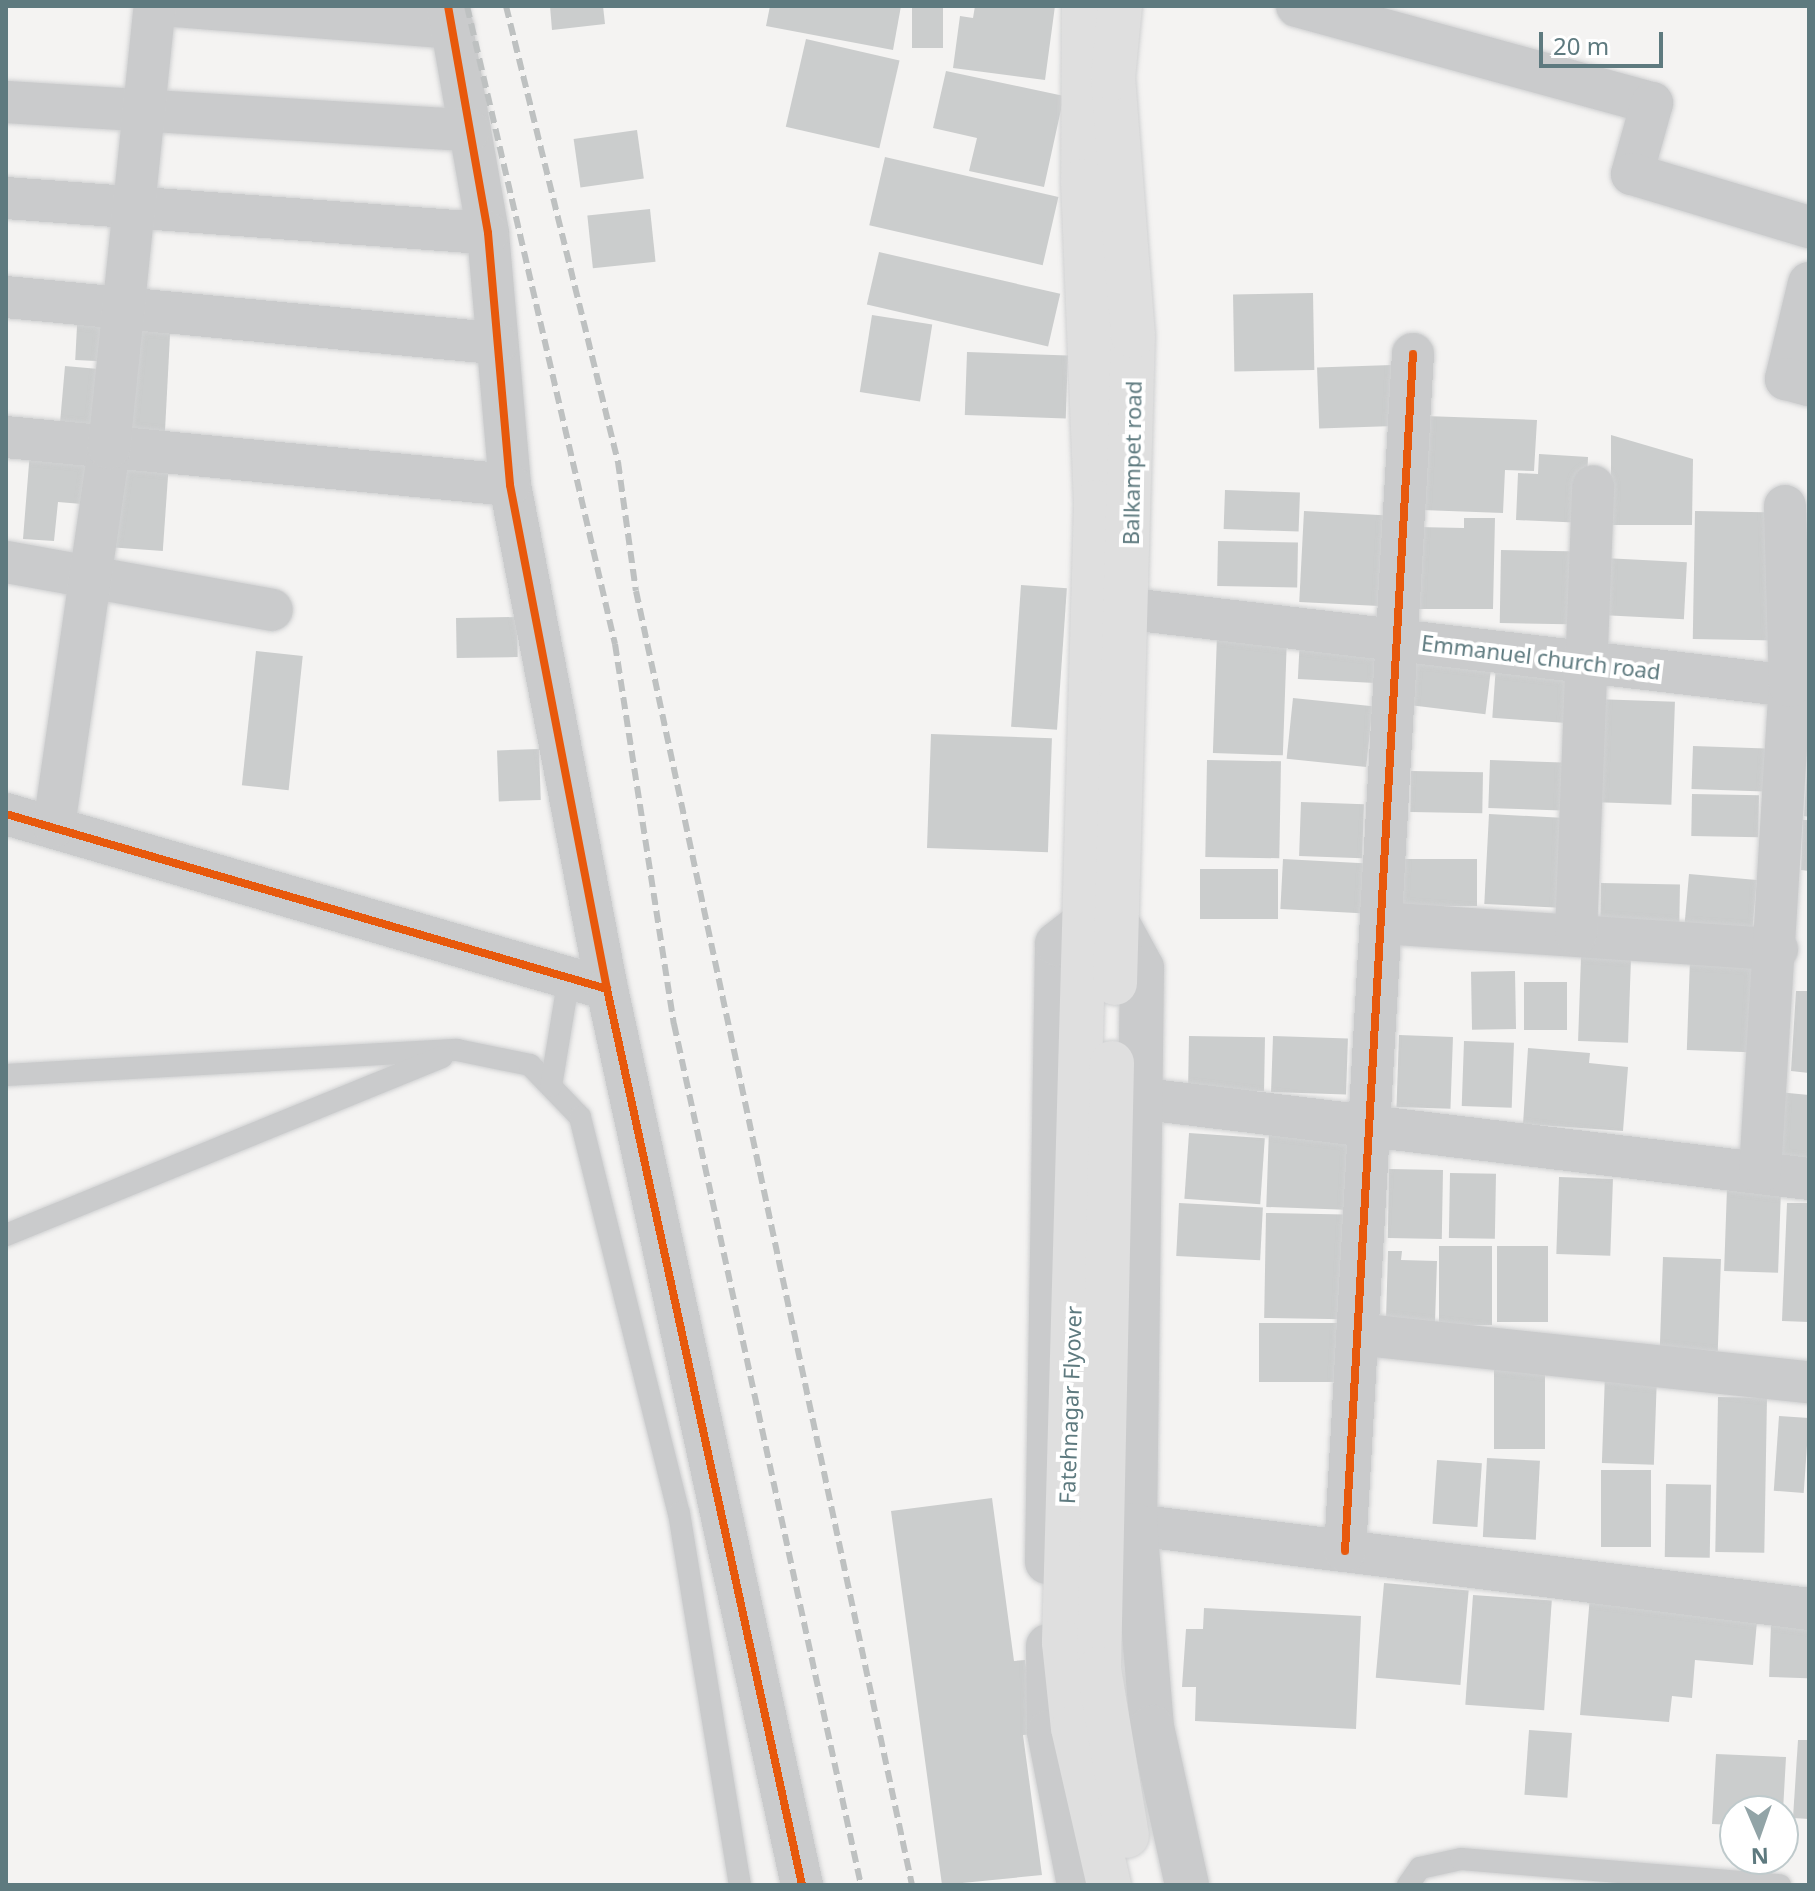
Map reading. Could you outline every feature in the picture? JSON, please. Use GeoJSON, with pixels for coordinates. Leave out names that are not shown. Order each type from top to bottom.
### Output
{"type":"FeatureCollection","features":[{"type":"Feature","properties":{"kind":"main road","name":"Balkampet road"},"geometry":{"type":"LineString","coordinates":[[1084,6],[1082,166],[1096,502],[1102,921]]}},
{"type":"Feature","properties":{"kind":"main road","name":"Balkampet road"},"geometry":{"type":"LineString","coordinates":[[1102,921],[1130,609],[1133,336],[1113,78],[1120,6]]}},
{"type":"Feature","properties":{"kind":"main road","name":"Fatehnagar Flyover"},"geometry":{"type":"LineString","coordinates":[[1102,921],[1064,1643],[1073,1728],[1109,1885]]}},
{"type":"Feature","properties":{"kind":"main road","name":"Fatehnagar Flyover"},"geometry":{"type":"LineString","coordinates":[[1098,1042],[1099,1669],[1138,1885]]}},
{"type":"Feature","properties":{"kind":"street"},"geometry":{"type":"LineString","coordinates":[[54,826],[109,448],[155,6]]}},
{"type":"Feature","properties":{"kind":"street"},"geometry":{"type":"LineString","coordinates":[[174,6],[450,17],[488,233],[510,485],[588,983],[802,1885]]}},
{"type":"Feature","properties":{"kind":"street"},"geometry":{"type":"LineString","coordinates":[[1297,6],[1652,103],[1632,174],[1809,227]]}},
{"type":"Feature","properties":{"kind":"street"},"geometry":{"type":"LineString","coordinates":[[6,102],[469,130]]}},
{"type":"Feature","properties":{"kind":"street"},"geometry":{"type":"LineString","coordinates":[[6,198],[488,233]]}},
{"type":"Feature","properties":{"kind":"street"},"geometry":{"type":"LineString","coordinates":[[1809,283],[1786,379],[1809,385]]}},
{"type":"Feature","properties":{"kind":"street"},"geometry":{"type":"LineString","coordinates":[[6,297],[123,304],[497,343]]}},
{"type":"Feature","properties":{"kind":"street"},"geometry":{"type":"LineString","coordinates":[[1345,1551],[1413,354]]}},
{"type":"Feature","properties":{"kind":"street"},"geometry":{"type":"LineString","coordinates":[[6,437],[510,485]]}},
{"type":"Feature","properties":{"kind":"street"},"geometry":{"type":"LineString","coordinates":[[1576,934],[1593,486]]}},
{"type":"Feature","properties":{"kind":"street"},"geometry":{"type":"LineString","coordinates":[[1760,1172],[1799,687],[1785,506]]}},
{"type":"Feature","properties":{"kind":"street"},"geometry":{"type":"LineString","coordinates":[[6,562],[272,610]]}},
{"type":"Feature","properties":{"kind":"street","name":"Emmanuel church road"},"geometry":{"type":"LineString","coordinates":[[1130,609],[1799,687]]}},
{"type":"Feature","properties":{"kind":"street"},"geometry":{"type":"LineString","coordinates":[[6,814],[588,983]]}},
{"type":"Feature","properties":{"kind":"street"},"geometry":{"type":"LineString","coordinates":[[1079,1885],[1049,1732],[1046,1460],[1057,944],[1102,921],[1142,968],[1144,1099],[1135,1525],[1152,1727],[1187,1885]]}},
{"type":"Feature","properties":{"kind":"street"},"geometry":{"type":"LineString","coordinates":[[1381,923],[1777,949]]}},
{"type":"Feature","properties":{"kind":"street"},"geometry":{"type":"LineString","coordinates":[[1144,1099],[1367,1123],[1809,1179]]}},
{"type":"Feature","properties":{"kind":"street"},"geometry":{"type":"LineString","coordinates":[[1357,1334],[1809,1382]]}},
{"type":"Feature","properties":{"kind":"street"},"geometry":{"type":"LineString","coordinates":[[1135,1525],[1809,1609]]}},
{"type":"Feature","properties":{"kind":"lane"},"geometry":{"type":"LineString","coordinates":[[551,1086],[588,983]]}},
{"type":"Feature","properties":{"kind":"lane"},"geometry":{"type":"LineString","coordinates":[[6,1235],[457,1050]]}},
{"type":"Feature","properties":{"kind":"lane"},"geometry":{"type":"LineString","coordinates":[[6,1075],[457,1050],[530,1065],[580,1117],[679,1513],[740,1885]]}},
{"type":"Feature","properties":{"kind":"lane"},"geometry":{"type":"LineString","coordinates":[[1408,1885],[1420,1868],[1461,1859],[1780,1885]]}},
{"type":"Feature","properties":{"kind":"building"},"geometry":{"type":"Polygon","coordinates":[[[550,6],[603,6],[605,24],[552,30],[550,6]]]}},
{"type":"Feature","properties":{"kind":"building"},"geometry":{"type":"Polygon","coordinates":[[[770,6],[901,6],[893,50],[766,26],[770,6]]]}},
{"type":"Feature","properties":{"kind":"building"},"geometry":{"type":"Polygon","coordinates":[[[912,6],[943,6],[943,48],[912,48],[912,6]]]}},
{"type":"Feature","properties":{"kind":"building"},"geometry":{"type":"Polygon","coordinates":[[[975,6],[1055,6],[1045,80],[953,68],[960,16],[973,18],[975,6]]]}},
{"type":"Feature","properties":{"kind":"building"},"geometry":{"type":"Polygon","coordinates":[[[806,39],[900,61],[879,148],[786,127],[806,39]]]}},
{"type":"Feature","properties":{"kind":"building"},"geometry":{"type":"Polygon","coordinates":[[[946,71],[1064,96],[1044,187],[969,171],[977,138],[933,128],[946,71]]]}},
{"type":"Feature","properties":{"kind":"building"},"geometry":{"type":"Polygon","coordinates":[[[637,130],[644,179],[580,187],[574,139],[637,130]]]}},
{"type":"Feature","properties":{"kind":"building"},"geometry":{"type":"Polygon","coordinates":[[[885,157],[1058,197],[1043,265],[869,225],[885,157]]]}},
{"type":"Feature","properties":{"kind":"building"},"geometry":{"type":"Polygon","coordinates":[[[650,209],[656,262],[593,268],[587,216],[650,209]]]}},
{"type":"Feature","properties":{"kind":"building"},"geometry":{"type":"Polygon","coordinates":[[[879,252],[1060,294],[1048,346],[867,305],[879,252]]]}},
{"type":"Feature","properties":{"kind":"building"},"geometry":{"type":"Polygon","coordinates":[[[1313,293],[1314,370],[1234,371],[1233,294],[1313,293]]]}},
{"type":"Feature","properties":{"kind":"building"},"geometry":{"type":"Polygon","coordinates":[[[78,307],[115,309],[112,362],[75,360],[78,307]]]}},
{"type":"Feature","properties":{"kind":"building"},"geometry":{"type":"Polygon","coordinates":[[[127,315],[171,317],[165,434],[121,432],[127,315]]]}},
{"type":"Feature","properties":{"kind":"building"},"geometry":{"type":"Polygon","coordinates":[[[872,315],[932,325],[920,402],[860,392],[872,315]]]}},
{"type":"Feature","properties":{"kind":"building"},"geometry":{"type":"Polygon","coordinates":[[[967,352],[1068,356],[1066,418],[965,415],[967,352]]]}},
{"type":"Feature","properties":{"kind":"building"},"geometry":{"type":"Polygon","coordinates":[[[1392,365],[1394,426],[1319,429],[1317,368],[1392,365]]]}},
{"type":"Feature","properties":{"kind":"building"},"geometry":{"type":"Polygon","coordinates":[[[65,366],[107,370],[101,435],[59,432],[65,366]]]}},
{"type":"Feature","properties":{"kind":"building"},"geometry":{"type":"Polygon","coordinates":[[[1425,416],[1537,420],[1534,471],[1505,470],[1503,513],[1422,510],[1425,416]]]}},
{"type":"Feature","properties":{"kind":"building"},"geometry":{"type":"Polygon","coordinates":[[[1611,435],[1693,459],[1692,525],[1611,525],[1611,435]]]}},
{"type":"Feature","properties":{"kind":"building"},"geometry":{"type":"Polygon","coordinates":[[[30,451],[98,456],[94,505],[58,502],[54,541],[23,539],[30,451]]]}},
{"type":"Feature","properties":{"kind":"building"},"geometry":{"type":"Polygon","coordinates":[[[1539,454],[1588,457],[1585,523],[1516,520],[1518,473],[1538,474],[1539,454]]]}},
{"type":"Feature","properties":{"kind":"building"},"geometry":{"type":"Polygon","coordinates":[[[110,460],[169,464],[163,551],[104,547],[110,460]]]}},
{"type":"Feature","properties":{"kind":"building"},"geometry":{"type":"Polygon","coordinates":[[[1225,490],[1300,493],[1299,532],[1224,529],[1225,490]]]}},
{"type":"Feature","properties":{"kind":"building"},"geometry":{"type":"Polygon","coordinates":[[[1304,511],[1384,515],[1379,606],[1299,602],[1304,511]]]}},
{"type":"Feature","properties":{"kind":"building"},"geometry":{"type":"Polygon","coordinates":[[[1695,511],[1778,512],[1776,640],[1693,639],[1695,511]]]}},
{"type":"Feature","properties":{"kind":"building"},"geometry":{"type":"Polygon","coordinates":[[[1464,518],[1495,518],[1493,609],[1417,609],[1417,527],[1464,528],[1464,518]]]}},
{"type":"Feature","properties":{"kind":"building"},"geometry":{"type":"Polygon","coordinates":[[[1218,541],[1298,542],[1297,587],[1217,586],[1218,541]]]}},
{"type":"Feature","properties":{"kind":"building"},"geometry":{"type":"Polygon","coordinates":[[[1501,550],[1583,551],[1582,624],[1500,623],[1501,550]]]}},
{"type":"Feature","properties":{"kind":"building"},"geometry":{"type":"Polygon","coordinates":[[[1604,558],[1687,562],[1684,619],[1601,615],[1604,558]]]}},
{"type":"Feature","properties":{"kind":"building"},"geometry":{"type":"Polygon","coordinates":[[[1021,585],[1067,588],[1057,730],[1011,727],[1021,585]]]}},
{"type":"Feature","properties":{"kind":"building"},"geometry":{"type":"Polygon","coordinates":[[[517,617],[518,657],[457,658],[456,618],[517,617]]]}},
{"type":"Feature","properties":{"kind":"building"},"geometry":{"type":"Polygon","coordinates":[[[1217,635],[1287,637],[1283,755],[1213,753],[1217,635]]]}},
{"type":"Feature","properties":{"kind":"building"},"geometry":{"type":"Polygon","coordinates":[[[1300,638],[1382,642],[1380,683],[1298,679],[1300,638]]]}},
{"type":"Feature","properties":{"kind":"building"},"geometry":{"type":"Polygon","coordinates":[[[256,651],[303,656],[289,790],[242,785],[256,651]]]}},
{"type":"Feature","properties":{"kind":"building"},"geometry":{"type":"Polygon","coordinates":[[[1413,656],[1491,666],[1485,714],[1407,705],[1413,656]]]}},
{"type":"Feature","properties":{"kind":"building"},"geometry":{"type":"Polygon","coordinates":[[[1496,665],[1577,671],[1573,724],[1492,718],[1496,665]]]}},
{"type":"Feature","properties":{"kind":"building"},"geometry":{"type":"Polygon","coordinates":[[[1293,698],[1373,706],[1366,767],[1287,759],[1293,698]]]}},
{"type":"Feature","properties":{"kind":"building"},"geometry":{"type":"Polygon","coordinates":[[[1594,699],[1675,702],[1671,805],[1590,802],[1594,699]]]}},
{"type":"Feature","properties":{"kind":"building"},"geometry":{"type":"Polygon","coordinates":[[[931,734],[1052,738],[1048,852],[927,848],[931,734]]]}},
{"type":"Feature","properties":{"kind":"building"},"geometry":{"type":"Polygon","coordinates":[[[1693,746],[1766,749],[1764,792],[1691,789],[1693,746]]]}},
{"type":"Feature","properties":{"kind":"building"},"geometry":{"type":"Polygon","coordinates":[[[539,749],[541,800],[499,801],[497,750],[539,749]]]}},
{"type":"Feature","properties":{"kind":"building"},"geometry":{"type":"Polygon","coordinates":[[[1207,760],[1281,761],[1279,858],[1205,857],[1207,760]]]}},
{"type":"Feature","properties":{"kind":"building"},"geometry":{"type":"Polygon","coordinates":[[[1490,760],[1571,763],[1569,811],[1488,808],[1490,760]]]}},
{"type":"Feature","properties":{"kind":"building"},"geometry":{"type":"Polygon","coordinates":[[[1411,771],[1483,772],[1482,813],[1410,812],[1411,771]]]}},
{"type":"Feature","properties":{"kind":"building"},"geometry":{"type":"Polygon","coordinates":[[[1809,771],[1809,817],[1804,816],[1809,771]]]}},
{"type":"Feature","properties":{"kind":"building"},"geometry":{"type":"Polygon","coordinates":[[[1692,794],[1759,795],[1758,837],[1691,836],[1692,794]]]}},
{"type":"Feature","properties":{"kind":"building"},"geometry":{"type":"Polygon","coordinates":[[[1301,802],[1364,804],[1362,858],[1299,856],[1301,802]]]}},
{"type":"Feature","properties":{"kind":"building"},"geometry":{"type":"Polygon","coordinates":[[[1489,814],[1570,818],[1565,908],[1484,904],[1489,814]]]}},
{"type":"Feature","properties":{"kind":"building"},"geometry":{"type":"Polygon","coordinates":[[[1803,820],[1809,820],[1809,871],[1801,870],[1803,820]]]}},
{"type":"Feature","properties":{"kind":"building"},"geometry":{"type":"Polygon","coordinates":[[[1283,859],[1373,864],[1370,914],[1280,909],[1283,859]]]}},
{"type":"Feature","properties":{"kind":"building"},"geometry":{"type":"Polygon","coordinates":[[[1400,859],[1477,859],[1477,906],[1400,906],[1400,859]]]}},
{"type":"Feature","properties":{"kind":"building"},"geometry":{"type":"Polygon","coordinates":[[[1200,869],[1278,869],[1278,919],[1200,919],[1200,869]]]}},
{"type":"Feature","properties":{"kind":"building"},"geometry":{"type":"Polygon","coordinates":[[[1689,874],[1757,880],[1752,936],[1684,930],[1689,874]]]}},
{"type":"Feature","properties":{"kind":"building"},"geometry":{"type":"Polygon","coordinates":[[[1601,883],[1680,884],[1679,928],[1600,927],[1601,883]]]}},
{"type":"Feature","properties":{"kind":"building"},"geometry":{"type":"Polygon","coordinates":[[[1581,957],[1631,959],[1628,1043],[1578,1041],[1581,957]]]}},
{"type":"Feature","properties":{"kind":"building"},"geometry":{"type":"Polygon","coordinates":[[[1690,959],[1753,961],[1750,1052],[1687,1050],[1690,959]]]}},
{"type":"Feature","properties":{"kind":"building"},"geometry":{"type":"Polygon","coordinates":[[[1515,971],[1516,1029],[1472,1030],[1471,972],[1515,971]]]}},
{"type":"Feature","properties":{"kind":"building"},"geometry":{"type":"Polygon","coordinates":[[[1524,982],[1567,982],[1567,1030],[1524,1030],[1524,982]]]}},
{"type":"Feature","properties":{"kind":"building"},"geometry":{"type":"Polygon","coordinates":[[[1796,991],[1809,991],[1809,1073],[1791,1071],[1796,991]]]}},
{"type":"Feature","properties":{"kind":"building"},"geometry":{"type":"Polygon","coordinates":[[[1399,1035],[1453,1037],[1450,1109],[1396,1107],[1399,1035]]]}},
{"type":"Feature","properties":{"kind":"building"},"geometry":{"type":"Polygon","coordinates":[[[1189,1036],[1265,1037],[1264,1091],[1188,1090],[1189,1036]]]}},
{"type":"Feature","properties":{"kind":"building"},"geometry":{"type":"Polygon","coordinates":[[[1273,1036],[1348,1039],[1346,1095],[1271,1092],[1273,1036]]]}},
{"type":"Feature","properties":{"kind":"building"},"geometry":{"type":"Polygon","coordinates":[[[1464,1041],[1514,1043],[1512,1108],[1462,1106],[1464,1041]]]}},
{"type":"Feature","properties":{"kind":"building"},"geometry":{"type":"Polygon","coordinates":[[[1528,1048],[1590,1053],[1589,1063],[1628,1067],[1623,1131],[1523,1124],[1528,1048]]]}},
{"type":"Feature","properties":{"kind":"building"},"geometry":{"type":"Polygon","coordinates":[[[1777,1092],[1809,1095],[1809,1161],[1772,1158],[1777,1092]]]}},
{"type":"Feature","properties":{"kind":"building"},"geometry":{"type":"Polygon","coordinates":[[[1269,1129],[1348,1132],[1345,1210],[1266,1207],[1269,1129]]]}},
{"type":"Feature","properties":{"kind":"building"},"geometry":{"type":"Polygon","coordinates":[[[1189,1133],[1265,1138],[1260,1204],[1184,1199],[1189,1133]]]}},
{"type":"Feature","properties":{"kind":"building"},"geometry":{"type":"Polygon","coordinates":[[[1389,1169],[1443,1170],[1442,1239],[1388,1238],[1389,1169]]]}},
{"type":"Feature","properties":{"kind":"building"},"geometry":{"type":"Polygon","coordinates":[[[1450,1173],[1496,1174],[1495,1239],[1449,1238],[1450,1173]]]}},
{"type":"Feature","properties":{"kind":"building"},"geometry":{"type":"Polygon","coordinates":[[[1559,1177],[1613,1179],[1610,1256],[1556,1254],[1559,1177]]]}},
{"type":"Feature","properties":{"kind":"building"},"geometry":{"type":"Polygon","coordinates":[[[1727,1188],[1781,1190],[1778,1273],[1724,1271],[1727,1188]]]}},
{"type":"Feature","properties":{"kind":"building"},"geometry":{"type":"Polygon","coordinates":[[[1179,1203],[1263,1207],[1260,1260],[1176,1256],[1179,1203]]]}},
{"type":"Feature","properties":{"kind":"building"},"geometry":{"type":"Polygon","coordinates":[[[1787,1203],[1809,1203],[1809,1322],[1782,1321],[1787,1203]]]}},
{"type":"Feature","properties":{"kind":"building"},"geometry":{"type":"Polygon","coordinates":[[[1266,1213],[1345,1214],[1343,1319],[1264,1318],[1266,1213]]]}},
{"type":"Feature","properties":{"kind":"building"},"geometry":{"type":"Polygon","coordinates":[[[1439,1246],[1492,1246],[1492,1325],[1439,1325],[1439,1246]]]}},
{"type":"Feature","properties":{"kind":"building"},"geometry":{"type":"Polygon","coordinates":[[[1497,1246],[1548,1246],[1548,1322],[1497,1322],[1497,1246]]]}},
{"type":"Feature","properties":{"kind":"building"},"geometry":{"type":"Polygon","coordinates":[[[1388,1251],[1402,1251],[1401,1260],[1437,1261],[1435,1322],[1386,1320],[1388,1251]]]}},
{"type":"Feature","properties":{"kind":"building"},"geometry":{"type":"Polygon","coordinates":[[[1663,1257],[1721,1259],[1718,1351],[1660,1349],[1663,1257]]]}},
{"type":"Feature","properties":{"kind":"building"},"geometry":{"type":"Polygon","coordinates":[[[1259,1323],[1343,1323],[1343,1382],[1259,1382],[1259,1323]]]}},
{"type":"Feature","properties":{"kind":"building"},"geometry":{"type":"Polygon","coordinates":[[[1494,1355],[1545,1355],[1545,1449],[1494,1449],[1494,1355]]]}},
{"type":"Feature","properties":{"kind":"building"},"geometry":{"type":"Polygon","coordinates":[[[1605,1374],[1657,1376],[1654,1465],[1602,1463],[1605,1374]]]}},
{"type":"Feature","properties":{"kind":"building"},"geometry":{"type":"Polygon","coordinates":[[[1718,1397],[1767,1398],[1764,1553],[1715,1552],[1718,1397]]]}},
{"type":"Feature","properties":{"kind":"building"},"geometry":{"type":"Polygon","coordinates":[[[1779,1416],[1809,1418],[1804,1493],[1774,1491],[1779,1416]]]}},
{"type":"Feature","properties":{"kind":"building"},"geometry":{"type":"Polygon","coordinates":[[[1487,1458],[1540,1461],[1536,1540],[1483,1537],[1487,1458]]]}},
{"type":"Feature","properties":{"kind":"building"},"geometry":{"type":"Polygon","coordinates":[[[1437,1460],[1482,1463],[1477,1527],[1433,1524],[1437,1460]]]}},
{"type":"Feature","properties":{"kind":"building"},"geometry":{"type":"Polygon","coordinates":[[[1601,1470],[1651,1470],[1651,1547],[1601,1547],[1601,1470]]]}},
{"type":"Feature","properties":{"kind":"building"},"geometry":{"type":"Polygon","coordinates":[[[1666,1484],[1711,1485],[1710,1558],[1665,1557],[1666,1484]]]}},
{"type":"Feature","properties":{"kind":"building"},"geometry":{"type":"Polygon","coordinates":[[[992,1498],[1014,1661],[1025,1660],[1035,1734],[1023,1735],[1042,1875],[942,1885],[891,1511],[992,1498]]]}},
{"type":"Feature","properties":{"kind":"building"},"geometry":{"type":"Polygon","coordinates":[[[1384,1583],[1469,1590],[1460,1685],[1376,1678],[1384,1583]]]}},
{"type":"Feature","properties":{"kind":"building"},"geometry":{"type":"Polygon","coordinates":[[[1473,1595],[1552,1601],[1544,1710],[1465,1705],[1473,1595]]]}},
{"type":"Feature","properties":{"kind":"building"},"geometry":{"type":"Polygon","coordinates":[[[1590,1596],[1758,1611],[1753,1665],[1695,1660],[1692,1698],[1672,1696],[1669,1722],[1580,1715],[1590,1596]]]}},
{"type":"Feature","properties":{"kind":"building"},"geometry":{"type":"Polygon","coordinates":[[[1204,1608],[1361,1616],[1356,1729],[1195,1721],[1196,1687],[1182,1687],[1186,1629],[1203,1629],[1204,1608]]]}},
{"type":"Feature","properties":{"kind":"building"},"geometry":{"type":"Polygon","coordinates":[[[1771,1623],[1809,1624],[1807,1678],[1769,1677],[1771,1623]]]}},
{"type":"Feature","properties":{"kind":"building"},"geometry":{"type":"Polygon","coordinates":[[[1529,1730],[1572,1733],[1567,1798],[1524,1795],[1529,1730]]]}},
{"type":"Feature","properties":{"kind":"building"},"geometry":{"type":"Polygon","coordinates":[[[1798,1740],[1809,1740],[1809,1819],[1799,1818],[1799,1795],[1794,1795],[1798,1740]]]}},
{"type":"Feature","properties":{"kind":"building"},"geometry":{"type":"Polygon","coordinates":[[[1716,1754],[1786,1757],[1784,1795],[1719,1795],[1719,1824],[1712,1824],[1716,1754]]]}},
{"type":"Feature","properties":{"kind":"railway"},"geometry":{"type":"LineString","coordinates":[[467,6],[615,644],[674,1024],[861,1885]]}},
{"type":"Feature","properties":{"kind":"railway"},"geometry":{"type":"LineString","coordinates":[[506,6],[618,462],[636,591],[912,1885]]}},
{"type":"Feature","properties":{"kind":"cycle path"},"geometry":{"type":"LineString","coordinates":[[448,6],[488,233],[510,485],[607,989]]}},
{"type":"Feature","properties":{"kind":"cycle path"},"geometry":{"type":"LineString","coordinates":[[1345,1551],[1413,354]]}},
{"type":"Feature","properties":{"kind":"cycle path"},"geometry":{"type":"LineString","coordinates":[[6,814],[607,989],[802,1885]]}}]}
